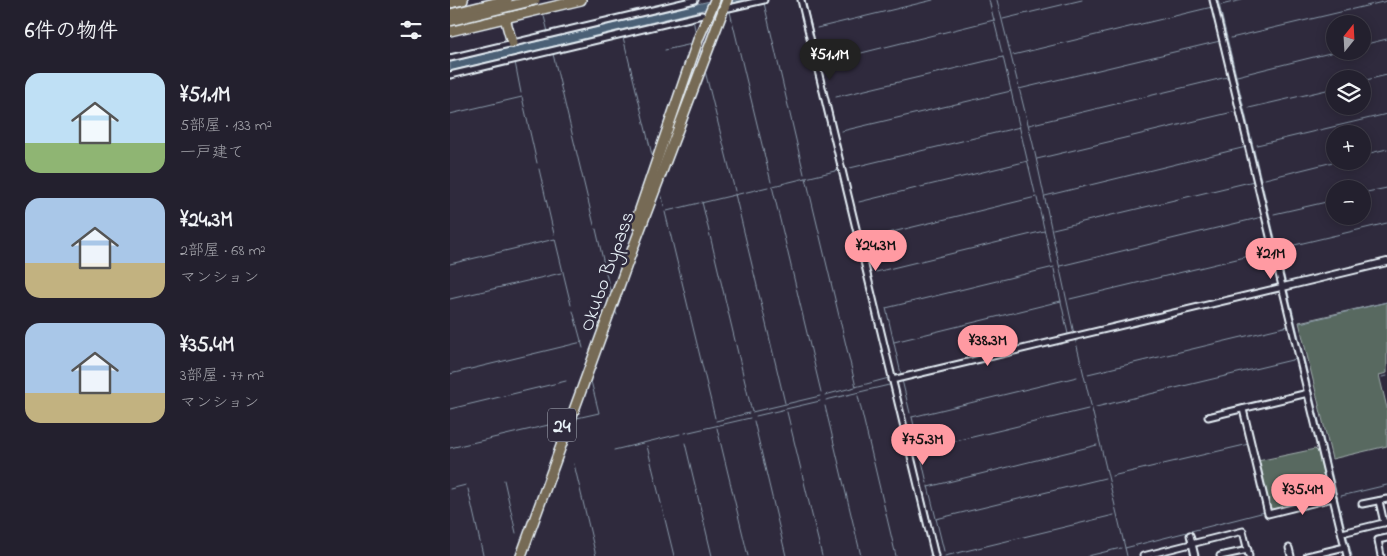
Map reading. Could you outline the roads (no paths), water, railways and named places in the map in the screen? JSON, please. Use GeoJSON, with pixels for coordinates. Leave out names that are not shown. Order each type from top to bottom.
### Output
{"type":"FeatureCollection","features":[{"type":"Feature","properties":{"kind":"highway"},"geometry":{"type":"LineString","coordinates":[[450,3],[463,0]]}},
{"type":"Feature","properties":{"kind":"highway"},"geometry":{"type":"LineString","coordinates":[[450,14],[507,0]]}},
{"type":"Feature","properties":{"kind":"highway"},"geometry":{"type":"LineString","coordinates":[[450,20],[535,0]]}},
{"type":"Feature","properties":{"kind":"highway"},"geometry":{"type":"LineString","coordinates":[[450,31],[507,20],[581,0]]}},
{"type":"Feature","properties":{"kind":"highway","name":"Okubo Bypass"},"geometry":{"type":"LineString","coordinates":[[612,297],[704,64],[717,9],[713,0]]}},
{"type":"Feature","properties":{"kind":"highway","name":"Okubo Bypass"},"geometry":{"type":"LineString","coordinates":[[514,556],[552,461],[612,297],[698,41],[717,9]]}},
{"type":"Feature","properties":{"kind":"highway"},"geometry":{"type":"LineString","coordinates":[[507,20],[513,43]]}},
{"type":"Feature","properties":{"kind":"highway","name":"Okubo Bypass"},"geometry":{"type":"LineString","coordinates":[[521,556],[552,461]]}},
{"type":"Feature","properties":{"kind":"street"},"geometry":{"type":"LineString","coordinates":[[450,58],[695,0]]}},
{"type":"Feature","properties":{"kind":"street"},"geometry":{"type":"LineString","coordinates":[[450,75],[717,9],[764,0]]}},
{"type":"Feature","properties":{"kind":"street"},"geometry":{"type":"LineString","coordinates":[[801,0],[937,556]]}},
{"type":"Feature","properties":{"kind":"street"},"geometry":{"type":"LineString","coordinates":[[1213,0],[1295,326],[1308,393],[1327,462],[1333,498],[1344,533],[1347,556]]}},
{"type":"Feature","properties":{"kind":"street"},"geometry":{"type":"LineString","coordinates":[[895,379],[1387,262]]}},
{"type":"Feature","properties":{"kind":"street"},"geometry":{"type":"LineString","coordinates":[[1208,417],[1308,393]]}},
{"type":"Feature","properties":{"kind":"street"},"geometry":{"type":"LineString","coordinates":[[1243,409],[1268,514],[1333,498]]}},
{"type":"Feature","properties":{"kind":"street"},"geometry":{"type":"LineString","coordinates":[[1362,504],[1387,499]]}},
{"type":"Feature","properties":{"kind":"street"},"geometry":{"type":"LineString","coordinates":[[1344,533],[1386,522],[1379,501]]}},
{"type":"Feature","properties":{"kind":"street"},"geometry":{"type":"LineString","coordinates":[[1144,556],[1243,531],[1248,553],[1220,556]]}},
{"type":"Feature","properties":{"kind":"street"},"geometry":{"type":"LineString","coordinates":[[1190,535],[1195,556]]}},
{"type":"Feature","properties":{"kind":"street"},"geometry":{"type":"LineString","coordinates":[[1381,556],[1378,540],[1387,538]]}},
{"type":"Feature","properties":{"kind":"street"},"geometry":{"type":"LineString","coordinates":[[1307,556],[1345,547]]}},
{"type":"Feature","properties":{"kind":"street"},"geometry":{"type":"LineString","coordinates":[[1289,548],[1291,556]]}},
{"type":"Feature","properties":{"kind":"water"},"geometry":{"type":"Polygon","coordinates":[[[714,0],[744,0],[450,71],[450,62],[714,0]]]}},
{"type":"Feature","properties":{"kind":"waterway"},"geometry":{"type":"LineString","coordinates":[[805,0],[895,378]]}},
{"type":"Feature","properties":{"kind":"waterway"},"geometry":{"type":"LineString","coordinates":[[817,28],[933,0]]}},
{"type":"Feature","properties":{"kind":"waterway"},"geometry":{"type":"LineString","coordinates":[[989,0],[1002,53]]}},
{"type":"Feature","properties":{"kind":"waterway"},"geometry":{"type":"LineString","coordinates":[[997,0],[1033,144],[1074,334]]}},
{"type":"Feature","properties":{"kind":"waterway"},"geometry":{"type":"LineString","coordinates":[[1003,19],[1082,0]]}},
{"type":"Feature","properties":{"kind":"waterway"},"geometry":{"type":"LineString","coordinates":[[1218,0],[1286,284]]}},
{"type":"Feature","properties":{"kind":"waterway"},"geometry":{"type":"LineString","coordinates":[[1221,5],[1242,0]]}},
{"type":"Feature","properties":{"kind":"waterway"},"geometry":{"type":"LineString","coordinates":[[1231,38],[1387,1]]}},
{"type":"Feature","properties":{"kind":"waterway"},"geometry":{"type":"LineString","coordinates":[[764,3],[804,174]]}},
{"type":"Feature","properties":{"kind":"waterway"},"geometry":{"type":"LineString","coordinates":[[1013,55],[1212,7]]}},
{"type":"Feature","properties":{"kind":"waterway"},"geometry":{"type":"LineString","coordinates":[[730,12],[771,182]]}},
{"type":"Feature","properties":{"kind":"waterway"},"geometry":{"type":"LineString","coordinates":[[544,16],[548,32]]}},
{"type":"Feature","properties":{"kind":"waterway"},"geometry":{"type":"LineString","coordinates":[[693,19],[696,35]]}},
{"type":"Feature","properties":{"kind":"waterway"},"geometry":{"type":"LineString","coordinates":[[825,62],[994,20]]}},
{"type":"Feature","properties":{"kind":"waterway"},"geometry":{"type":"LineString","coordinates":[[623,37],[652,155]]}},
{"type":"Feature","properties":{"kind":"waterway"},"geometry":{"type":"LineString","coordinates":[[1371,43],[1387,39]]}},
{"type":"Feature","properties":{"kind":"waterway"},"geometry":{"type":"LineString","coordinates":[[1019,89],[1220,41]]}},
{"type":"Feature","properties":{"kind":"waterway"},"geometry":{"type":"LineString","coordinates":[[665,50],[692,44]]}},
{"type":"Feature","properties":{"kind":"waterway"},"geometry":{"type":"LineString","coordinates":[[700,49],[702,57]]}},
{"type":"Feature","properties":{"kind":"waterway"},"geometry":{"type":"LineString","coordinates":[[553,54],[594,225]]}},
{"type":"Feature","properties":{"kind":"waterway"},"geometry":{"type":"LineString","coordinates":[[1237,76],[1326,54]]}},
{"type":"Feature","properties":{"kind":"waterway"},"geometry":{"type":"LineString","coordinates":[[1003,57],[1035,193]]}},
{"type":"Feature","properties":{"kind":"waterway"},"geometry":{"type":"LineString","coordinates":[[836,97],[1003,57]]}},
{"type":"Feature","properties":{"kind":"waterway"},"geometry":{"type":"LineString","coordinates":[[515,62],[521,93]]}},
{"type":"Feature","properties":{"kind":"waterway"},"geometry":{"type":"LineString","coordinates":[[705,71],[735,191]]}},
{"type":"Feature","properties":{"kind":"waterway"},"geometry":{"type":"LineString","coordinates":[[1371,79],[1387,75]]}},
{"type":"Feature","properties":{"kind":"waterway"},"geometry":{"type":"LineString","coordinates":[[1029,125],[1227,77]]}},
{"type":"Feature","properties":{"kind":"waterway"},"geometry":{"type":"LineString","coordinates":[[1249,108],[1326,90]]}},
{"type":"Feature","properties":{"kind":"waterway"},"geometry":{"type":"LineString","coordinates":[[842,131],[1011,91]]}},
{"type":"Feature","properties":{"kind":"waterway"},"geometry":{"type":"LineString","coordinates":[[450,114],[522,97],[537,163]]}},
{"type":"Feature","properties":{"kind":"waterway"},"geometry":{"type":"LineString","coordinates":[[1037,159],[1237,111]]}},
{"type":"Feature","properties":{"kind":"waterway"},"geometry":{"type":"LineString","coordinates":[[1257,145],[1387,114]]}},
{"type":"Feature","properties":{"kind":"waterway"},"geometry":{"type":"LineString","coordinates":[[850,168],[1020,127]]}},
{"type":"Feature","properties":{"kind":"waterway"},"geometry":{"type":"LineString","coordinates":[[1045,196],[1246,147]]}},
{"type":"Feature","properties":{"kind":"waterway"},"geometry":{"type":"LineString","coordinates":[[1371,153],[1387,149]]}},
{"type":"Feature","properties":{"kind":"waterway"},"geometry":{"type":"LineString","coordinates":[[859,202],[1028,161]]}},
{"type":"Feature","properties":{"kind":"waterway"},"geometry":{"type":"LineString","coordinates":[[1265,179],[1326,164]]}},
{"type":"Feature","properties":{"kind":"waterway"},"geometry":{"type":"LineString","coordinates":[[539,169],[554,234]]}},
{"type":"Feature","properties":{"kind":"waterway"},"geometry":{"type":"LineString","coordinates":[[773,186],[839,170]]}},
{"type":"Feature","properties":{"kind":"waterway"},"geometry":{"type":"LineString","coordinates":[[806,178],[856,387]]}},
{"type":"Feature","properties":{"kind":"waterway"},"geometry":{"type":"LineString","coordinates":[[1053,229],[1254,181]]}},
{"type":"Feature","properties":{"kind":"waterway"},"geometry":{"type":"LineString","coordinates":[[772,186],[821,392]]}},
{"type":"Feature","properties":{"kind":"waterway"},"geometry":{"type":"LineString","coordinates":[[701,203],[768,187]]}},
{"type":"Feature","properties":{"kind":"waterway"},"geometry":{"type":"LineString","coordinates":[[1371,191],[1387,188]]}},
{"type":"Feature","properties":{"kind":"waterway"},"geometry":{"type":"LineString","coordinates":[[735,194],[785,403]]}},
{"type":"Feature","properties":{"kind":"waterway"},"geometry":{"type":"LineString","coordinates":[[662,196],[664,206]]}},
{"type":"Feature","properties":{"kind":"waterway"},"geometry":{"type":"LineString","coordinates":[[868,238],[1036,197]]}},
{"type":"Feature","properties":{"kind":"waterway"},"geometry":{"type":"LineString","coordinates":[[1037,198],[1052,263]]}},
{"type":"Feature","properties":{"kind":"waterway"},"geometry":{"type":"LineString","coordinates":[[702,202],[752,412],[820,396]]}},
{"type":"Feature","properties":{"kind":"waterway"},"geometry":{"type":"LineString","coordinates":[[1274,214],[1326,202]]}},
{"type":"Feature","properties":{"kind":"waterway"},"geometry":{"type":"LineString","coordinates":[[667,211],[699,203]]}},
{"type":"Feature","properties":{"kind":"waterway"},"geometry":{"type":"LineString","coordinates":[[665,212],[715,418]]}},
{"type":"Feature","properties":{"kind":"waterway"},"geometry":{"type":"LineString","coordinates":[[1060,266],[1262,217]]}},
{"type":"Feature","properties":{"kind":"waterway"},"geometry":{"type":"LineString","coordinates":[[1282,248],[1387,223]]}},
{"type":"Feature","properties":{"kind":"waterway"},"geometry":{"type":"LineString","coordinates":[[596,229],[611,295]]}},
{"type":"Feature","properties":{"kind":"waterway"},"geometry":{"type":"LineString","coordinates":[[854,229],[861,263]]}},
{"type":"Feature","properties":{"kind":"waterway"},"geometry":{"type":"LineString","coordinates":[[876,272],[1044,231]]}},
{"type":"Feature","properties":{"kind":"waterway"},"geometry":{"type":"LineString","coordinates":[[450,264],[555,239],[571,305]]}},
{"type":"Feature","properties":{"kind":"waterway"},"geometry":{"type":"LineString","coordinates":[[1070,299],[1270,251]]}},
{"type":"Feature","properties":{"kind":"waterway"},"geometry":{"type":"LineString","coordinates":[[901,374],[886,308],[1054,267]]}},
{"type":"Feature","properties":{"kind":"waterway"},"geometry":{"type":"LineString","coordinates":[[1054,269],[1068,334]]}},
{"type":"Feature","properties":{"kind":"waterway"},"geometry":{"type":"LineString","coordinates":[[450,299],[561,273]]}},
{"type":"Feature","properties":{"kind":"waterway"},"geometry":{"type":"LineString","coordinates":[[1287,288],[1345,529]]}},
{"type":"Feature","properties":{"kind":"waterway"},"geometry":{"type":"LineString","coordinates":[[825,395],[889,378],[870,298]]}},
{"type":"Feature","properties":{"kind":"waterway"},"geometry":{"type":"LineString","coordinates":[[894,342],[1061,301]]}},
{"type":"Feature","properties":{"kind":"waterway"},"geometry":{"type":"LineString","coordinates":[[1300,323],[1387,302]]}},
{"type":"Feature","properties":{"kind":"waterway"},"geometry":{"type":"LineString","coordinates":[[615,309],[617,315]]}},
{"type":"Feature","properties":{"kind":"waterway"},"geometry":{"type":"LineString","coordinates":[[573,311],[583,348]]}},
{"type":"Feature","properties":{"kind":"waterway"},"geometry":{"type":"LineString","coordinates":[[1088,374],[1288,326]]}},
{"type":"Feature","properties":{"kind":"waterway"},"geometry":{"type":"LineString","coordinates":[[1075,338],[1127,556]]}},
{"type":"Feature","properties":{"kind":"waterway"},"geometry":{"type":"LineString","coordinates":[[450,374],[582,342]]}},
{"type":"Feature","properties":{"kind":"waterway"},"geometry":{"type":"LineString","coordinates":[[1096,407],[1296,359]]}},
{"type":"Feature","properties":{"kind":"waterway"},"geometry":{"type":"LineString","coordinates":[[902,380],[967,365]]}},
{"type":"Feature","properties":{"kind":"waterway"},"geometry":{"type":"LineString","coordinates":[[1382,377],[1387,376]]}},
{"type":"Feature","properties":{"kind":"waterway"},"geometry":{"type":"LineString","coordinates":[[912,417],[1077,377]]}},
{"type":"Feature","properties":{"kind":"waterway"},"geometry":{"type":"LineString","coordinates":[[902,380],[910,413]]}},
{"type":"Feature","properties":{"kind":"waterway"},"geometry":{"type":"LineString","coordinates":[[450,409],[566,381]]}},
{"type":"Feature","properties":{"kind":"waterway"},"geometry":{"type":"LineString","coordinates":[[577,418],[599,413],[591,381]]}},
{"type":"Feature","properties":{"kind":"waterway"},"geometry":{"type":"LineString","coordinates":[[896,382],[939,556]]}},
{"type":"Feature","properties":{"kind":"waterway"},"geometry":{"type":"LineString","coordinates":[[826,400],[889,385]]}},
{"type":"Feature","properties":{"kind":"waterway"},"geometry":{"type":"LineString","coordinates":[[891,387],[932,555],[929,556]]}},
{"type":"Feature","properties":{"kind":"waterway"},"geometry":{"type":"LineString","coordinates":[[858,396],[896,556]]}},
{"type":"Feature","properties":{"kind":"waterway"},"geometry":{"type":"LineString","coordinates":[[756,416],[820,401]]}},
{"type":"Feature","properties":{"kind":"waterway"},"geometry":{"type":"LineString","coordinates":[[825,406],[861,556]]}},
{"type":"Feature","properties":{"kind":"waterway"},"geometry":{"type":"LineString","coordinates":[[919,450],[1088,409]]}},
{"type":"Feature","properties":{"kind":"waterway"},"geometry":{"type":"LineString","coordinates":[[1208,414],[1231,409]]}},
{"type":"Feature","properties":{"kind":"waterway"},"geometry":{"type":"LineString","coordinates":[[787,412],[822,556]]}},
{"type":"Feature","properties":{"kind":"waterway"},"geometry":{"type":"LineString","coordinates":[[716,421],[749,413]]}},
{"type":"Feature","properties":{"kind":"waterway"},"geometry":{"type":"LineString","coordinates":[[912,417],[927,483]]}},
{"type":"Feature","properties":{"kind":"waterway"},"geometry":{"type":"LineString","coordinates":[[685,433],[750,418]]}},
{"type":"Feature","properties":{"kind":"waterway"},"geometry":{"type":"LineString","coordinates":[[754,421],[786,556]]}},
{"type":"Feature","properties":{"kind":"waterway"},"geometry":{"type":"LineString","coordinates":[[450,448],[557,423]]}},
{"type":"Feature","properties":{"kind":"waterway"},"geometry":{"type":"LineString","coordinates":[[717,428],[748,556]]}},
{"type":"Feature","properties":{"kind":"waterway"},"geometry":{"type":"LineString","coordinates":[[614,450],[680,434]]}},
{"type":"Feature","properties":{"kind":"waterway"},"geometry":{"type":"LineString","coordinates":[[685,443],[712,556]]}},
{"type":"Feature","properties":{"kind":"waterway"},"geometry":{"type":"LineString","coordinates":[[1112,476],[1249,444]]}},
{"type":"Feature","properties":{"kind":"waterway"},"geometry":{"type":"LineString","coordinates":[[928,487],[1097,445]]}},
{"type":"Feature","properties":{"kind":"waterway"},"geometry":{"type":"LineString","coordinates":[[647,446],[674,556]]}},
{"type":"Feature","properties":{"kind":"waterway"},"geometry":{"type":"LineString","coordinates":[[574,464],[596,556]]}},
{"type":"Feature","properties":{"kind":"waterway"},"geometry":{"type":"LineString","coordinates":[[936,519],[1105,478]]}},
{"type":"Feature","properties":{"kind":"waterway"},"geometry":{"type":"LineString","coordinates":[[504,480],[516,533]]}},
{"type":"Feature","properties":{"kind":"waterway"},"geometry":{"type":"LineString","coordinates":[[450,489],[466,485]]}},
{"type":"Feature","properties":{"kind":"waterway"},"geometry":{"type":"LineString","coordinates":[[1341,496],[1387,485]]}},
{"type":"Feature","properties":{"kind":"waterway"},"geometry":{"type":"LineString","coordinates":[[928,486],[944,551]]}},
{"type":"Feature","properties":{"kind":"waterway"},"geometry":{"type":"LineString","coordinates":[[468,489],[483,555]]}},
{"type":"Feature","properties":{"kind":"waterway"},"geometry":{"type":"LineString","coordinates":[[1125,548],[1265,512]]}},
{"type":"Feature","properties":{"kind":"waterway"},"geometry":{"type":"LineString","coordinates":[[945,556],[1114,515]]}},
{"type":"Feature","properties":{"kind":"waterway"},"geometry":{"type":"LineString","coordinates":[[1351,534],[1387,525]]}},
{"type":"Feature","properties":{"kind":"waterway"},"geometry":{"type":"LineString","coordinates":[[1346,533],[1352,556]]}},
{"type":"Feature","properties":{"kind":"waterway"},"geometry":{"type":"LineString","coordinates":[[1088,556],[1121,548]]}}]}
